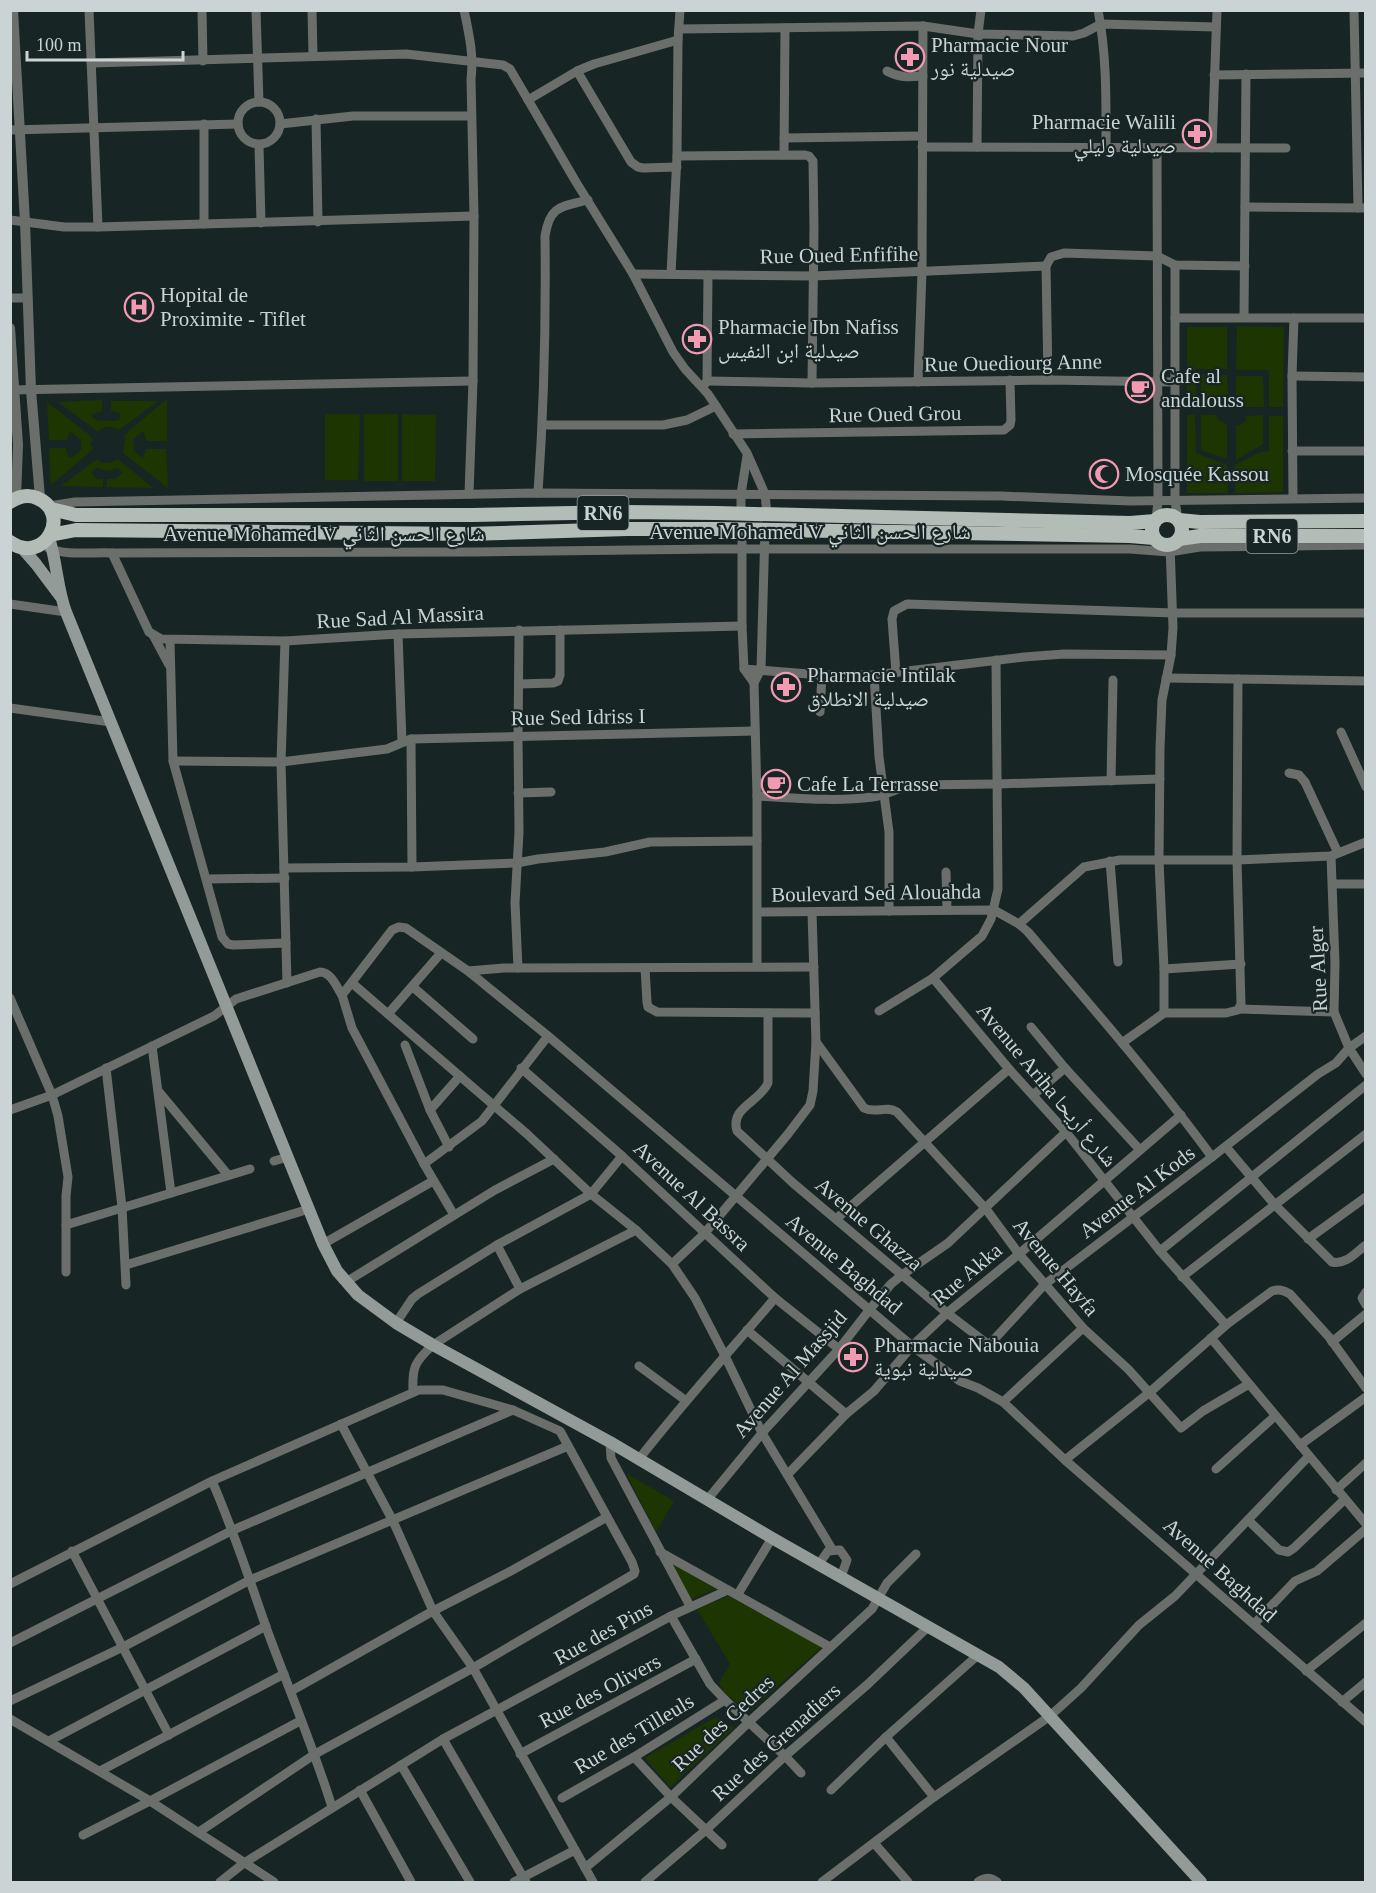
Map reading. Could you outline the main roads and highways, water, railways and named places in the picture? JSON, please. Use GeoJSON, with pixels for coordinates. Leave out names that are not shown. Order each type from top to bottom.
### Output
{"type":"FeatureCollection","features":[{"type":"Feature","properties":{"kind":"main road","name":"RN6"},"geometry":{"type":"LineString","coordinates":[[13,500],[32,496],[46,505],[76,515],[472,515],[626,512],[1130,523],[1155,520],[1164,515],[1200,522],[1365,521]]}},
{"type":"Feature","properties":{"kind":"main road"},"geometry":{"type":"LineString","coordinates":[[46,505],[54,518],[54,527],[48,542],[60,597],[323,1244],[337,1271],[346,1282],[371,1306],[433,1346],[610,1442],[772,1538],[929,1626],[1010,1676],[1050,1716],[1201,1882]]}},
{"type":"Feature","properties":{"kind":"main road"},"geometry":{"type":"LineString","coordinates":[[1173,545],[1183,530],[1179,519]]}},
{"type":"Feature","properties":{"kind":"main road"},"geometry":{"type":"LineString","coordinates":[[1154,538],[1152,529],[1155,520]]}},
{"type":"Feature","properties":{"kind":"main road","name":"RN6"},"geometry":{"type":"LineString","coordinates":[[16,545],[28,548],[76,530],[468,534],[627,529],[765,530],[1130,536],[1154,538],[1161,544],[1173,545],[1200,536],[1365,536]]}},
{"type":"Feature","properties":{"kind":"main road"},"geometry":{"type":"LineString","coordinates":[[16,545],[36,564],[60,597]]}},
{"type":"Feature","properties":{"kind":"place","name":"Pharmacie Nour صيدلية نور"},"geometry":{"type":"Point","coordinates":[910,57]}},
{"type":"Feature","properties":{"kind":"place","name":"Pharmacie Walili صيدلية وليلي"},"geometry":{"type":"Point","coordinates":[1197,134]}},
{"type":"Feature","properties":{"kind":"place","name":"Hopital de Proximite - Tiflet"},"geometry":{"type":"Point","coordinates":[139,307]}},
{"type":"Feature","properties":{"kind":"place","name":"Pharmacie Ibn Nafiss صيدلية ابن النفيس"},"geometry":{"type":"Point","coordinates":[697,339]}},
{"type":"Feature","properties":{"kind":"place","name":"Cafe al andalouss"},"geometry":{"type":"Point","coordinates":[1140,388]}},
{"type":"Feature","properties":{"kind":"place","name":"Mosquée Kassou"},"geometry":{"type":"Point","coordinates":[1104,474]}},
{"type":"Feature","properties":{"kind":"place","name":"Pharmacie Intilak صيدلية الانطلاق"},"geometry":{"type":"Point","coordinates":[786,687]}},
{"type":"Feature","properties":{"kind":"place","name":"Cafe La Terrasse"},"geometry":{"type":"Point","coordinates":[776,784]}},
{"type":"Feature","properties":{"kind":"place","name":"Pharmacie Nabouia صيدلية نبوية"},"geometry":{"type":"Point","coordinates":[853,1357]}}]}
